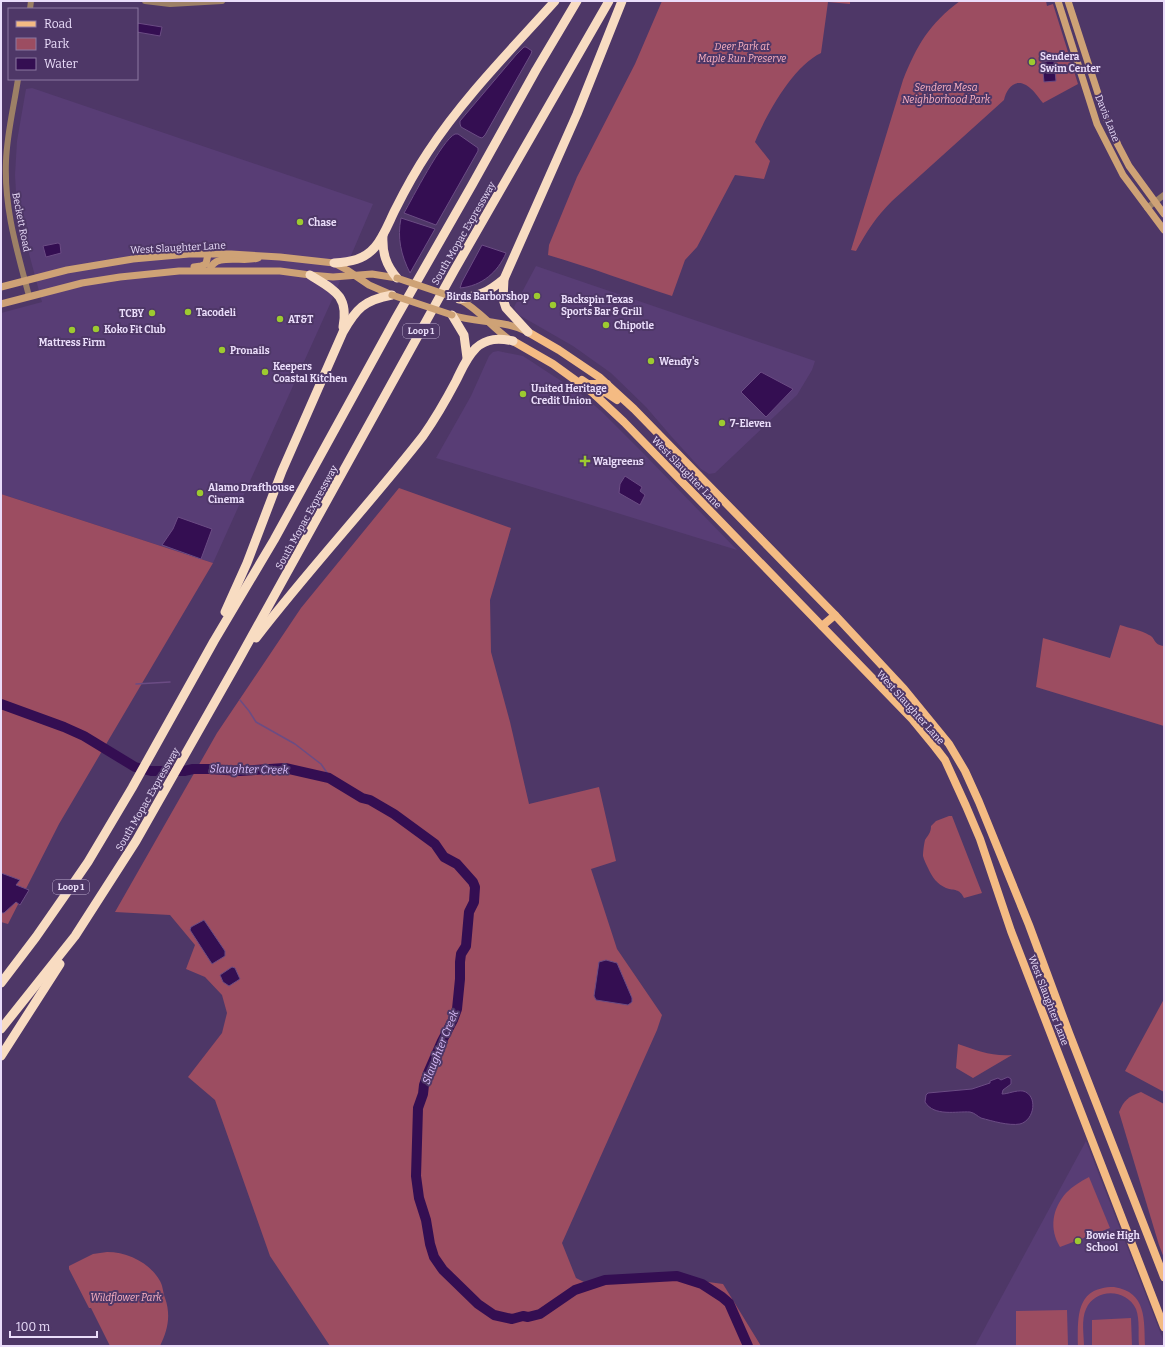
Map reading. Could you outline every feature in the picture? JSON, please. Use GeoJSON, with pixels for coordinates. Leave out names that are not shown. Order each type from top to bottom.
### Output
{"type":"FeatureCollection","features":[{"type":"Feature","properties":{"kind":"highway"},"geometry":{"type":"LineString","coordinates":[[334,263],[348,262],[361,258],[375,246],[383,234],[404,191],[444,128],[479,86],[555,1]]}},
{"type":"Feature","properties":{"kind":"highway","name":"South Mopac Expressway"},"geometry":{"type":"LineString","coordinates":[[2,982],[36,937],[88,862],[132,788],[214,641],[274,540],[396,318],[536,70],[577,1]]}},
{"type":"Feature","properties":{"kind":"highway","name":"South Mopac Expressway"},"geometry":{"type":"LineString","coordinates":[[1,1029],[75,936],[124,860],[162,797],[455,269],[609,1]]}},
{"type":"Feature","properties":{"kind":"highway"},"geometry":{"type":"LineString","coordinates":[[528,332],[506,308],[503,299],[504,279],[577,114],[622,1]]}},
{"type":"Feature","properties":{"kind":"highway"},"geometry":{"type":"LineString","coordinates":[[383,234],[383,252],[385,259],[391,270],[398,278]]}},
{"type":"Feature","properties":{"kind":"highway"},"geometry":{"type":"LineString","coordinates":[[310,275],[329,286],[339,296],[345,313],[342,332]]}},
{"type":"Feature","properties":{"kind":"highway"},"geometry":{"type":"LineString","coordinates":[[460,299],[474,297],[486,292],[504,279]]}},
{"type":"Feature","properties":{"kind":"highway"},"geometry":{"type":"LineString","coordinates":[[214,641],[247,564],[282,471],[342,332],[350,319],[363,305],[378,298],[392,296]]}},
{"type":"Feature","properties":{"kind":"highway"},"geometry":{"type":"LineString","coordinates":[[452,315],[464,335],[466,358]]}},
{"type":"Feature","properties":{"kind":"highway"},"geometry":{"type":"LineString","coordinates":[[237,663],[284,602],[424,435],[444,404],[466,358],[476,348],[485,342],[497,339],[513,342]]}},
{"type":"Feature","properties":{"kind":"highway"},"geometry":{"type":"LineString","coordinates":[[1,1056],[59,965],[75,936]]}},
{"type":"Feature","properties":{"kind":"main road","name":"Davis Lane"},"geometry":{"type":"LineString","coordinates":[[1058,1],[1097,124],[1123,175],[1164,230]]}},
{"type":"Feature","properties":{"kind":"main road","name":"Davis Lane"},"geometry":{"type":"LineString","coordinates":[[1068,1],[1113,133],[1129,166],[1164,214]]}},
{"type":"Feature","properties":{"kind":"main road","name":"West Slaughter Lane"},"geometry":{"type":"LineString","coordinates":[[1,286],[67,270],[158,256],[208,254],[262,256],[334,263],[343,267],[369,285],[392,296],[452,315],[468,319],[507,324],[528,332],[559,350],[607,384],[835,615],[904,689],[949,744],[965,771],[1030,925],[1069,1033],[1164,1277]]}},
{"type":"Feature","properties":{"kind":"main road"},"geometry":{"type":"LineString","coordinates":[[151,273],[165,268],[201,266],[207,262],[208,254]]}},
{"type":"Feature","properties":{"kind":"main road"},"geometry":{"type":"LineString","coordinates":[[210,270],[211,265],[217,260],[247,260],[262,256]]}},
{"type":"Feature","properties":{"kind":"main road","name":"West Slaughter Lane"},"geometry":{"type":"LineString","coordinates":[[1,304],[82,283],[151,273],[210,270],[280,271],[333,276],[379,274],[398,278],[460,299],[475,308],[500,333],[513,342],[553,364],[595,395],[624,422],[912,719],[935,747],[952,774],[977,833],[1012,931],[1164,1326]]}},
{"type":"Feature","properties":{"kind":"main road"},"geometry":{"type":"LineString","coordinates":[[536,355],[547,357],[588,384],[607,384]]}},
{"type":"Feature","properties":{"kind":"main road"},"geometry":{"type":"LineString","coordinates":[[595,395],[605,392],[609,393],[644,426],[655,431]]}},
{"type":"Feature","properties":{"kind":"main road"},"geometry":{"type":"LineString","coordinates":[[822,626],[835,615]]}},
{"type":"Feature","properties":{"kind":"main road"},"geometry":{"type":"LineString","coordinates":[[977,833],[990,829]]}},
{"type":"Feature","properties":{"kind":"street"},"geometry":{"type":"LineString","coordinates":[[145,1],[170,4],[222,1]]}},
{"type":"Feature","properties":{"kind":"street","name":"Beckett Road"},"geometry":{"type":"LineString","coordinates":[[18,80],[7,143],[5,177],[6,200],[10,224],[29,296]]}},
{"type":"Feature","properties":{"kind":"street"},"geometry":{"type":"LineString","coordinates":[[1147,208],[1164,195]]}},
{"type":"Feature","properties":{"kind":"shaded area"},"geometry":{"type":"Polygon","coordinates":[[[32,88],[373,204],[335,293],[213,563],[1,494],[1,313],[42,302],[17,209],[15,175],[17,141],[26,89],[32,88]]]}},
{"type":"Feature","properties":{"kind":"shaded area"},"geometry":{"type":"Polygon","coordinates":[[[536,266],[815,361],[812,370],[797,395],[715,473],[709,474],[701,469],[646,407],[611,373],[573,346],[519,315],[514,307],[536,266]]]}},
{"type":"Feature","properties":{"kind":"shaded area"},"geometry":{"type":"Polygon","coordinates":[[[498,351],[523,356],[581,394],[601,411],[643,453],[737,550],[436,458],[471,396],[489,356],[493,352],[498,351]]]}},
{"type":"Feature","properties":{"kind":"shaded area","name":"Bowie High School"},"geometry":{"type":"Polygon","coordinates":[[[1086,1141],[1164,1342],[1164,1346],[975,1346],[1086,1141]]]}},
{"type":"Feature","properties":{"kind":"green space","name":"Deer Park at Maple Run Preserve"},"geometry":{"type":"Polygon","coordinates":[[[662,1],[850,1],[850,4],[828,2],[821,53],[811,59],[791,80],[773,105],[760,131],[755,142],[770,161],[764,179],[735,175],[697,247],[685,260],[672,296],[548,255],[549,245],[577,177],[635,64],[662,1]]]}},
{"type":"Feature","properties":{"kind":"green space","name":"Sendera Mesa Neighborhood Park"},"geometry":{"type":"Polygon","coordinates":[[[960,1],[1046,1],[1047,6],[1053,4],[1078,84],[1043,103],[1026,85],[1018,83],[1011,86],[1004,100],[892,201],[872,224],[856,251],[851,250],[903,80],[913,56],[932,27],[960,1]]]}},
{"type":"Feature","properties":{"kind":"green space"},"geometry":{"type":"Polygon","coordinates":[[[399,488],[511,528],[490,600],[491,652],[510,722],[529,804],[599,787],[616,861],[591,869],[617,949],[662,1015],[657,1030],[562,1243],[576,1278],[590,1285],[671,1277],[723,1284],[761,1346],[330,1346],[270,1256],[215,1100],[188,1077],[222,1033],[227,1013],[222,995],[205,977],[186,969],[195,945],[170,915],[115,912],[217,733],[301,608],[399,488]]]}},
{"type":"Feature","properties":{"kind":"green space"},"geometry":{"type":"Polygon","coordinates":[[[1,494],[213,563],[59,824],[8,924],[1,922],[1,494]]]}},
{"type":"Feature","properties":{"kind":"green space"},"geometry":{"type":"Polygon","coordinates":[[[1120,625],[1146,633],[1151,636],[1156,643],[1164,646],[1164,726],[1036,687],[1043,638],[1110,658],[1120,625]]]}},
{"type":"Feature","properties":{"kind":"green space"},"geometry":{"type":"Polygon","coordinates":[[[952,816],[982,893],[964,898],[958,891],[946,888],[937,882],[925,862],[923,856],[924,844],[930,832],[931,826],[936,821],[952,816]]]}},
{"type":"Feature","properties":{"kind":"green space"},"geometry":{"type":"Polygon","coordinates":[[[1164,999],[1164,1092],[1125,1071],[1164,999]]]}},
{"type":"Feature","properties":{"kind":"green space"},"geometry":{"type":"Polygon","coordinates":[[[958,1044],[991,1054],[1012,1055],[973,1078],[956,1068],[958,1044]]]}},
{"type":"Feature","properties":{"kind":"green space"},"geometry":{"type":"Polygon","coordinates":[[[1141,1092],[1164,1104],[1164,1258],[1119,1112],[1127,1099],[1141,1092]]]}},
{"type":"Feature","properties":{"kind":"green space"},"geometry":{"type":"Polygon","coordinates":[[[1089,1177],[1110,1228],[1060,1247],[1054,1233],[1053,1226],[1055,1212],[1061,1199],[1066,1193],[1089,1177]]]}},
{"type":"Feature","properties":{"kind":"green space","name":"Wildflower Park"},"geometry":{"type":"Polygon","coordinates":[[[107,1252],[123,1254],[138,1260],[150,1269],[160,1281],[167,1304],[168,1322],[160,1346],[110,1346],[69,1269],[69,1266],[93,1254],[107,1252]]]}},
{"type":"Feature","properties":{"kind":"green space"},"geometry":{"type":"Polygon","coordinates":[[[1114,1287],[1125,1290],[1133,1295],[1138,1301],[1142,1309],[1145,1346],[1139,1346],[1136,1309],[1125,1297],[1111,1293],[1096,1297],[1090,1302],[1084,1313],[1084,1346],[1078,1346],[1079,1315],[1085,1298],[1092,1292],[1101,1288],[1114,1287]]]}},
{"type":"Feature","properties":{"kind":"green space"},"geometry":{"type":"Polygon","coordinates":[[[1067,1310],[1068,1346],[1016,1346],[1016,1311],[1067,1310]]]}},
{"type":"Feature","properties":{"kind":"green space"},"geometry":{"type":"Polygon","coordinates":[[[1131,1318],[1132,1346],[1092,1346],[1092,1320],[1131,1318]]]}},
{"type":"Feature","properties":{"kind":"water"},"geometry":{"type":"Polygon","coordinates":[[[138,23],[162,27],[160,36],[138,32],[138,23]]]}},
{"type":"Feature","properties":{"kind":"water"},"geometry":{"type":"Polygon","coordinates":[[[524,47],[532,51],[531,54],[485,135],[482,138],[479,137],[461,127],[460,121],[524,47]]]}},
{"type":"Feature","properties":{"kind":"water"},"geometry":{"type":"Polygon","coordinates":[[[1054,61],[1056,81],[1044,82],[1042,62],[1054,61]]]}},
{"type":"Feature","properties":{"kind":"water"},"geometry":{"type":"Polygon","coordinates":[[[455,134],[458,134],[478,148],[478,151],[436,225],[404,213],[435,158],[449,139],[455,134]]]}},
{"type":"Feature","properties":{"kind":"water"},"geometry":{"type":"Polygon","coordinates":[[[401,218],[435,229],[410,273],[404,260],[401,246],[399,232],[401,218]]]}},
{"type":"Feature","properties":{"kind":"water"},"geometry":{"type":"Polygon","coordinates":[[[58,243],[60,244],[61,253],[46,257],[43,246],[58,243]]]}},
{"type":"Feature","properties":{"kind":"water"},"geometry":{"type":"Polygon","coordinates":[[[482,245],[506,253],[503,260],[494,272],[482,281],[468,287],[460,288],[462,282],[482,245]]]}},
{"type":"Feature","properties":{"kind":"water"},"geometry":{"type":"Polygon","coordinates":[[[761,372],[793,389],[766,417],[741,392],[761,372]]]}},
{"type":"Feature","properties":{"kind":"water"},"geometry":{"type":"Polygon","coordinates":[[[625,476],[642,487],[640,491],[645,495],[640,505],[619,493],[620,484],[625,476]]]}},
{"type":"Feature","properties":{"kind":"water"},"geometry":{"type":"Polygon","coordinates":[[[178,517],[212,529],[201,559],[162,545],[173,529],[178,517]]]}},
{"type":"Feature","properties":{"kind":"water"},"geometry":{"type":"Polygon","coordinates":[[[1,873],[20,880],[16,885],[29,890],[20,905],[16,902],[4,913],[1,913],[1,873]]]}},
{"type":"Feature","properties":{"kind":"water"},"geometry":{"type":"Polygon","coordinates":[[[204,920],[225,951],[225,956],[212,964],[190,930],[191,927],[204,920]]]}},
{"type":"Feature","properties":{"kind":"water"},"geometry":{"type":"Polygon","coordinates":[[[606,960],[617,963],[632,998],[632,1002],[628,1005],[596,1000],[594,996],[599,962],[606,960]]]}},
{"type":"Feature","properties":{"kind":"water"},"geometry":{"type":"Polygon","coordinates":[[[232,967],[235,968],[240,979],[229,986],[223,982],[220,975],[232,967]]]}},
{"type":"Feature","properties":{"kind":"water"},"geometry":{"type":"Polygon","coordinates":[[[1008,1077],[1011,1079],[1011,1084],[1003,1090],[1002,1094],[1023,1091],[1028,1093],[1033,1102],[1033,1108],[1029,1118],[1020,1124],[995,1122],[981,1118],[970,1112],[946,1112],[934,1110],[925,1102],[926,1095],[928,1093],[972,1089],[990,1083],[990,1081],[998,1078],[1001,1080],[1008,1077]]]}},
{"type":"Feature","properties":{"kind":"waterway"},"geometry":{"type":"LineString","coordinates":[[136,684],[170,682]]}},
{"type":"Feature","properties":{"kind":"waterway"},"geometry":{"type":"LineString","coordinates":[[240,700],[256,722],[295,744],[321,764],[332,780]]}},
{"type":"Feature","properties":{"kind":"waterway","name":"Slaughter Creek"},"geometry":{"type":"LineString","coordinates":[[1,704],[64,727],[84,736],[135,767],[151,771],[184,771],[193,769],[240,771],[285,768],[329,778],[362,798],[370,800],[394,814],[435,844],[444,857],[457,864],[473,882],[475,887],[474,902],[469,912],[466,946],[461,954],[457,1009],[428,1073],[418,1108],[416,1176],[419,1198],[426,1220],[434,1257],[443,1270],[478,1304],[494,1315],[512,1319],[540,1314],[575,1290],[605,1280],[677,1276],[702,1284],[729,1303],[748,1346]]}},
{"type":"Feature","properties":{"kind":"place","name":"Sendera Swim Center"},"geometry":{"type":"Point","coordinates":[1032,62]}},
{"type":"Feature","properties":{"kind":"place","name":"Chase"},"geometry":{"type":"Point","coordinates":[300,222]}},
{"type":"Feature","properties":{"kind":"place","name":"Birds Barborshop"},"geometry":{"type":"Point","coordinates":[537,296]}},
{"type":"Feature","properties":{"kind":"place","name":"Backspin Texas Sports Bar & Grill"},"geometry":{"type":"Point","coordinates":[553,305]}},
{"type":"Feature","properties":{"kind":"place","name":"Tacodeli"},"geometry":{"type":"Point","coordinates":[188,312]}},
{"type":"Feature","properties":{"kind":"place","name":"TCBY"},"geometry":{"type":"Point","coordinates":[152,313]}},
{"type":"Feature","properties":{"kind":"place","name":"AT&T"},"geometry":{"type":"Point","coordinates":[280,319]}},
{"type":"Feature","properties":{"kind":"place","name":"Chipotle"},"geometry":{"type":"Point","coordinates":[606,325]}},
{"type":"Feature","properties":{"kind":"place","name":"Koko Fit Club"},"geometry":{"type":"Point","coordinates":[96,329]}},
{"type":"Feature","properties":{"kind":"place","name":"Mattress Firm"},"geometry":{"type":"Point","coordinates":[72,330]}},
{"type":"Feature","properties":{"kind":"place","name":"Pronails"},"geometry":{"type":"Point","coordinates":[222,350]}},
{"type":"Feature","properties":{"kind":"place","name":"Wendy's"},"geometry":{"type":"Point","coordinates":[651,361]}},
{"type":"Feature","properties":{"kind":"place","name":"Keepers Coastal Kitchen"},"geometry":{"type":"Point","coordinates":[265,372]}},
{"type":"Feature","properties":{"kind":"place","name":"United Heritage Credit Union"},"geometry":{"type":"Point","coordinates":[523,394]}},
{"type":"Feature","properties":{"kind":"place","name":"7-Eleven"},"geometry":{"type":"Point","coordinates":[722,423]}},
{"type":"Feature","properties":{"kind":"place","name":"Walgreens"},"geometry":{"type":"Point","coordinates":[585,461]}},
{"type":"Feature","properties":{"kind":"place","name":"Alamo Drafthouse Cinema"},"geometry":{"type":"Point","coordinates":[200,493]}},
{"type":"Feature","properties":{"kind":"place","name":"Bowie High School"},"geometry":{"type":"Point","coordinates":[1078,1241]}}]}
